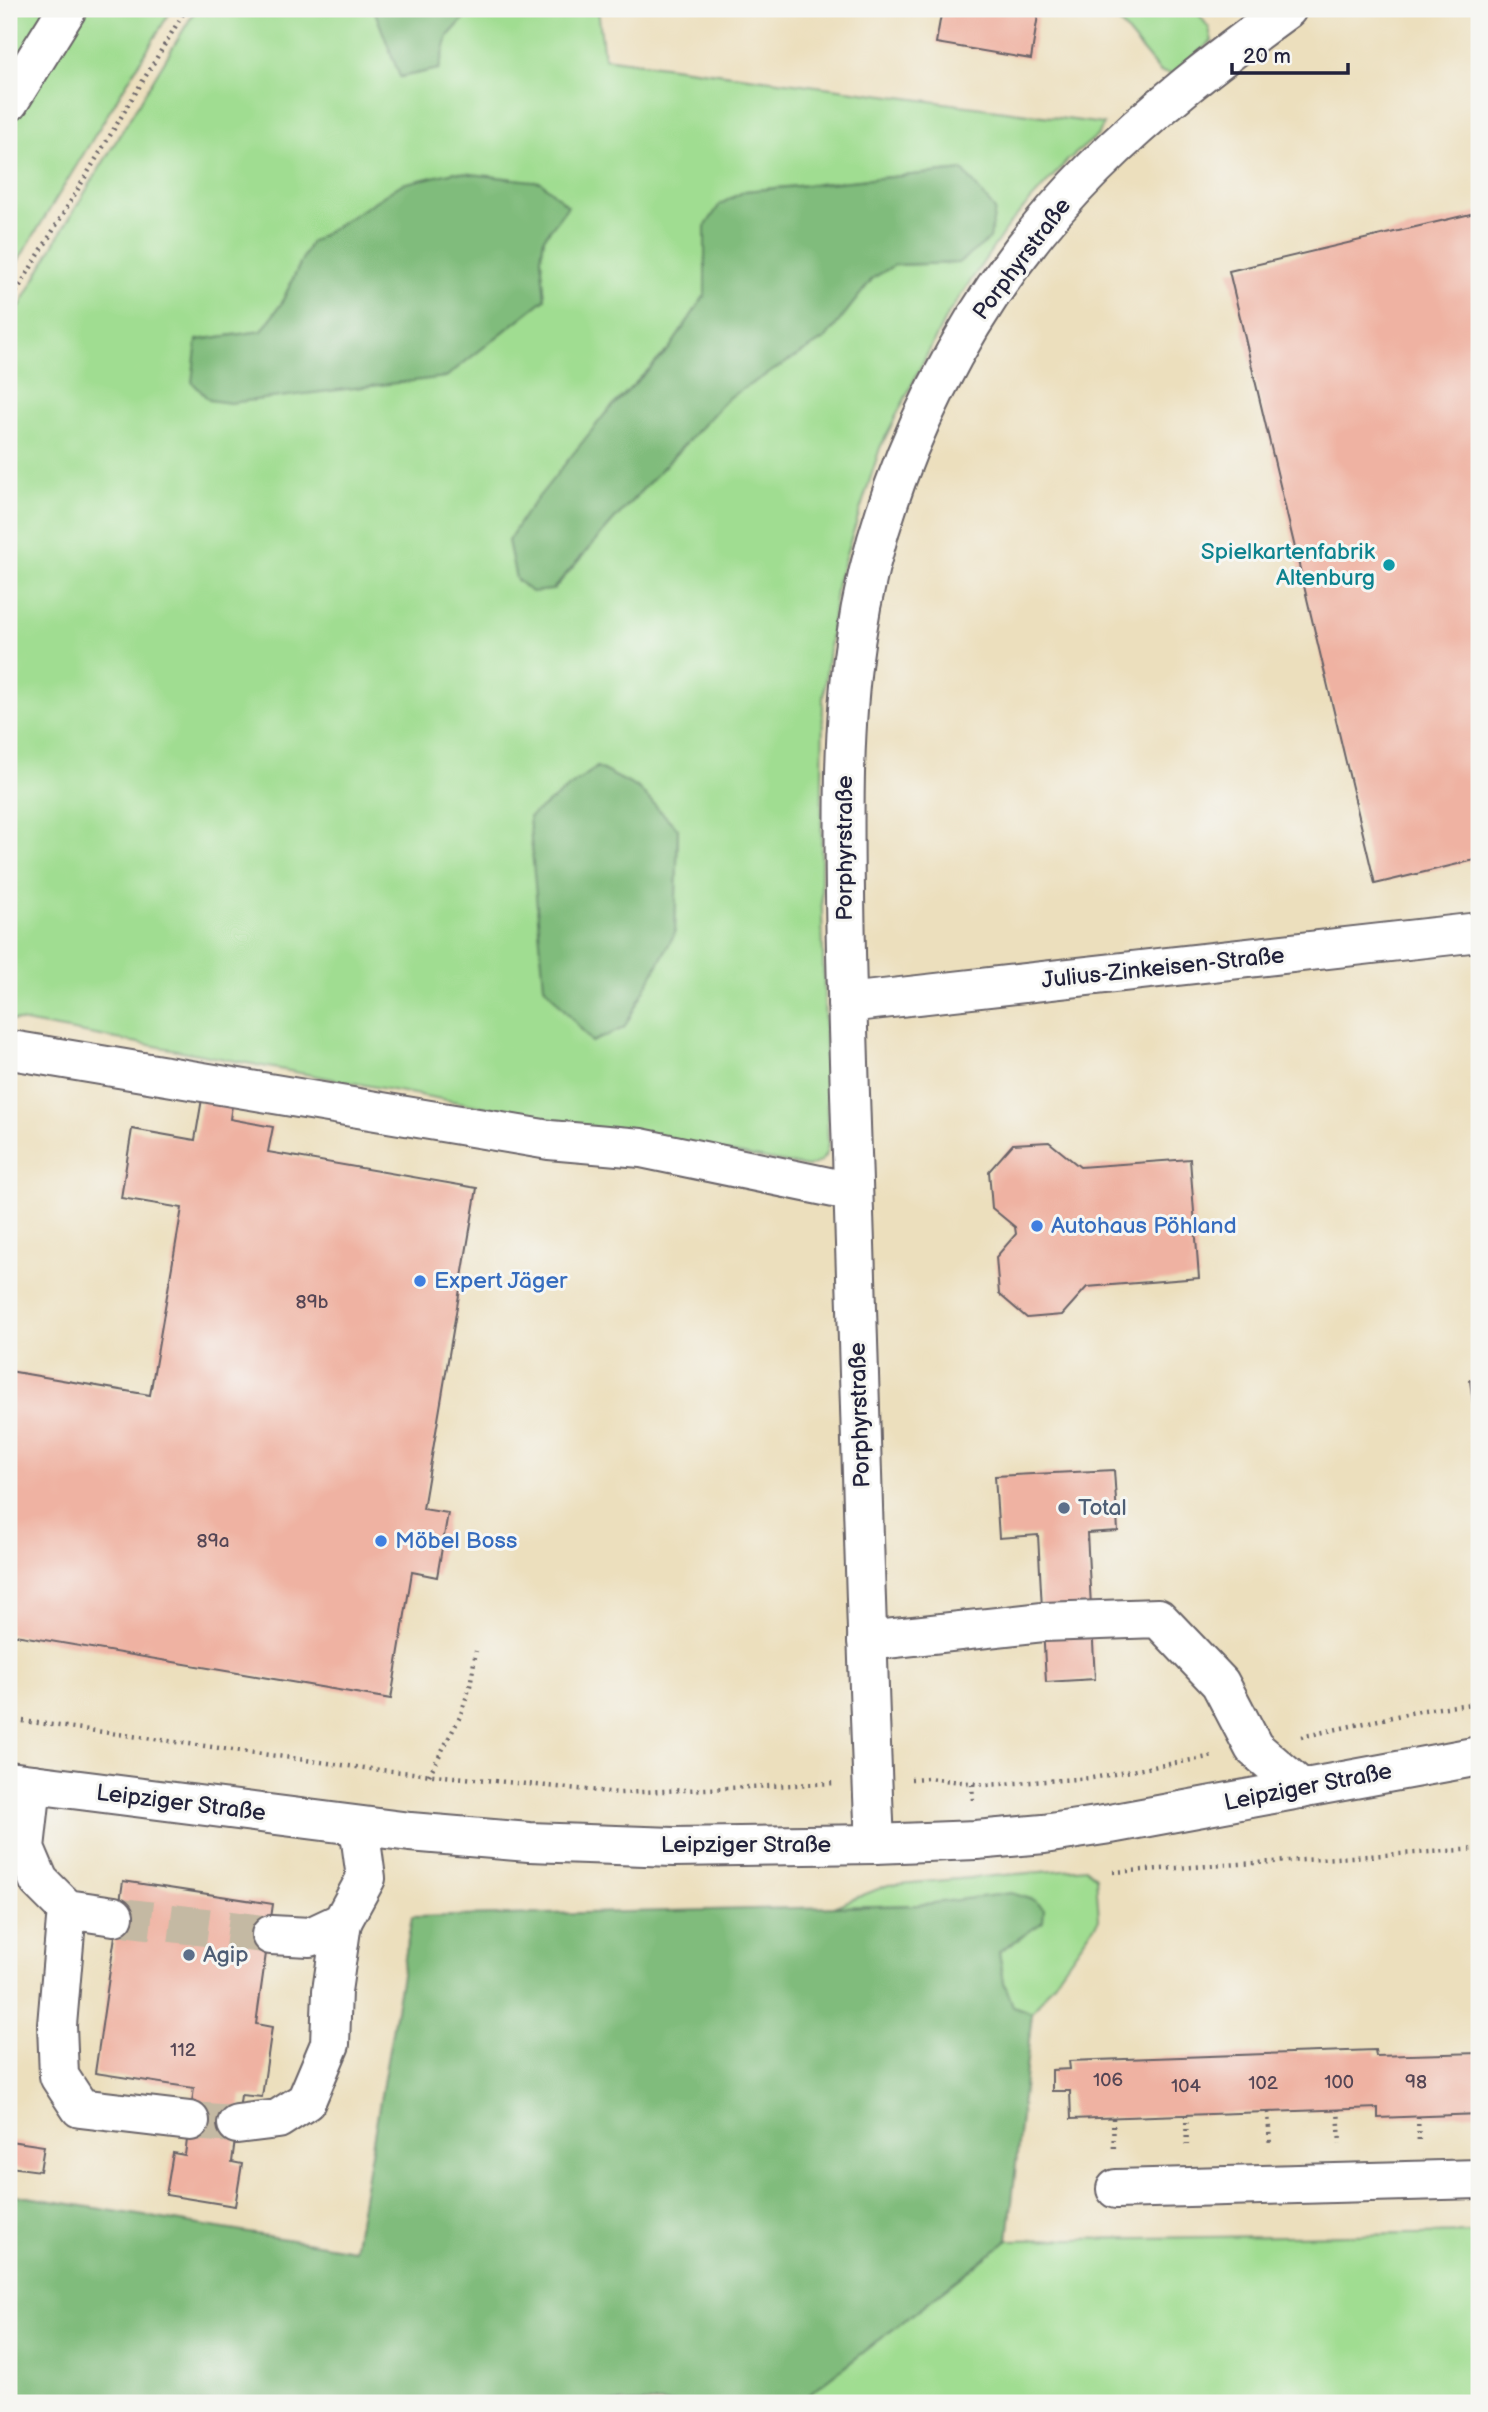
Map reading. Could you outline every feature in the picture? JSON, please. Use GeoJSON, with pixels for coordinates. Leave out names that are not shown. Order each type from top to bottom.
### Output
{"type":"FeatureCollection","features":[{"type":"Feature","properties":{"kind":"main road"},"geometry":{"type":"LineString","coordinates":[[9,102],[67,9]]}},
{"type":"Feature","properties":{"kind":"main road","name":"Porphyrstraße"},"geometry":{"type":"LineString","coordinates":[[876,1844],[847,1003],[843,783],[855,643],[878,537],[904,458],[948,366],[995,286],[1048,217],[1094,168],[1152,113],[1287,9]]}},
{"type":"Feature","properties":{"kind":"main road","name":"Julius-Zinkeisen-Straße"},"geometry":{"type":"LineString","coordinates":[[847,1003],[1479,932]]}},
{"type":"Feature","properties":{"kind":"main road"},"geometry":{"type":"LineString","coordinates":[[12,1050],[549,1140],[641,1148],[853,1192]]}},
{"type":"Feature","properties":{"kind":"main road"},"geometry":{"type":"LineString","coordinates":[[867,1641],[1043,1622],[1158,1618],[1220,1683],[1254,1748],[1301,1789]]}},
{"type":"Feature","properties":{"kind":"main road","name":"Leipziger Straße"},"geometry":{"type":"LineString","coordinates":[[20,1783],[359,1826],[529,1842],[648,1846],[876,1844],[1044,1834],[1123,1822],[1479,1756]]}},
{"type":"Feature","properties":{"kind":"main road"},"geometry":{"type":"LineString","coordinates":[[20,1783],[25,1848],[39,1881],[67,1909],[114,1916]]}},
{"type":"Feature","properties":{"kind":"main road"},"geometry":{"type":"LineString","coordinates":[[237,2124],[278,2119],[306,2101],[330,2044],[332,1991],[342,1922],[366,1878],[359,1826]]}},
{"type":"Feature","properties":{"kind":"main road"},"geometry":{"type":"LineString","coordinates":[[67,1909],[57,2025],[59,2076],[80,2108],[190,2121]]}},
{"type":"Feature","properties":{"kind":"main road"},"geometry":{"type":"LineString","coordinates":[[271,1935],[310,1937],[342,1922]]}},
{"type":"Feature","properties":{"kind":"main road"},"geometry":{"type":"LineString","coordinates":[[1116,2189],[1479,2179]]}},
{"type":"Feature","properties":{"kind":"path"},"geometry":{"type":"LineString","coordinates":[[9,304],[186,9]]}},
{"type":"Feature","properties":{"kind":"path"},"geometry":{"type":"LineString","coordinates":[[429,1775],[460,1717],[470,1686],[476,1651]]}},
{"type":"Feature","properties":{"kind":"path"},"geometry":{"type":"LineString","coordinates":[[9,1719],[371,1769],[620,1793],[928,1777],[986,1785],[1092,1778],[1254,1748],[1424,1710],[1479,1703]]}},
{"type":"Feature","properties":{"kind":"path"},"geometry":{"type":"LineString","coordinates":[[1113,1871],[1479,1849]]}},
{"type":"Feature","properties":{"kind":"green space"},"geometry":{"type":"Polygon","coordinates":[[[9,9],[172,9],[9,276],[9,9]]]}},
{"type":"Feature","properties":{"kind":"green space"},"geometry":{"type":"Polygon","coordinates":[[[196,9],[374,9],[401,77],[439,69],[448,36],[476,9],[598,9],[604,58],[1104,124],[1098,135],[1068,160],[1010,223],[946,317],[880,448],[837,583],[823,699],[821,878],[828,1143],[825,1156],[820,1161],[808,1167],[9,1021],[9,326],[58,237],[196,9]],[[963,170],[745,191],[705,295],[669,349],[605,414],[553,590],[613,521],[728,398],[826,338],[873,278],[895,265],[958,263],[963,170]],[[544,238],[310,243],[281,304],[262,331],[197,340],[545,299],[541,258],[544,238]],[[638,788],[675,933],[678,830],[638,788]]]}},
{"type":"Feature","properties":{"kind":"green space"},"geometry":{"type":"Polygon","coordinates":[[[374,9],[476,9],[448,36],[439,69],[400,77],[374,9]]]}},
{"type":"Feature","properties":{"kind":"green space"},"geometry":{"type":"Polygon","coordinates":[[[1108,9],[1195,9],[1209,28],[1212,41],[1172,74],[1160,72],[1108,9]]]}},
{"type":"Feature","properties":{"kind":"green space"},"geometry":{"type":"Polygon","coordinates":[[[963,170],[995,210],[990,239],[958,263],[895,265],[873,278],[826,338],[728,398],[552,590],[531,592],[516,579],[508,541],[525,514],[605,414],[669,349],[705,295],[705,227],[720,204],[745,191],[963,170]]]}},
{"type":"Feature","properties":{"kind":"green space"},"geometry":{"type":"Polygon","coordinates":[[[454,172],[541,182],[568,206],[544,238],[541,258],[545,299],[446,377],[230,403],[209,400],[192,382],[197,340],[262,331],[281,304],[310,243],[402,184],[454,172]]]}},
{"type":"Feature","properties":{"kind":"green space"},"geometry":{"type":"Polygon","coordinates":[[[597,767],[638,788],[678,829],[675,933],[624,1028],[592,1042],[544,986],[529,817],[597,767]]]}},
{"type":"Feature","properties":{"kind":"green space"},"geometry":{"type":"Polygon","coordinates":[[[1086,1868],[1096,1876],[1099,1919],[1032,2013],[1013,2006],[1004,1982],[999,1952],[1022,1937],[918,1905],[833,1907],[888,1885],[1086,1868]]]}},
{"type":"Feature","properties":{"kind":"green space"},"geometry":{"type":"Polygon","coordinates":[[[1011,1893],[1034,1900],[1044,1909],[1043,1922],[999,1952],[1004,1982],[1013,2006],[1032,2013],[1008,2240],[798,2403],[9,2403],[9,2194],[354,2250],[412,1917],[918,1905],[1011,1893]]]}},
{"type":"Feature","properties":{"kind":"green space"},"geometry":{"type":"Polygon","coordinates":[[[1479,2233],[1479,2403],[798,2403],[1008,2240],[1479,2233]]]}},
{"type":"Feature","properties":{"kind":"building"},"geometry":{"type":"Polygon","coordinates":[[[942,9],[1039,9],[1031,59],[936,43],[942,9]]]}},
{"type":"Feature","properties":{"kind":"building","name":"Spielkartenfabrik Altenburg"},"geometry":{"type":"Polygon","coordinates":[[[1479,212],[1479,859],[1375,884],[1229,271],[1479,212]]]}},
{"type":"Feature","properties":{"kind":"building"},"geometry":{"type":"Polygon","coordinates":[[[203,1093],[233,1098],[230,1119],[273,1127],[268,1152],[477,1188],[423,1509],[448,1513],[437,1577],[412,1572],[391,1699],[9,1634],[9,1371],[150,1395],[182,1208],[121,1198],[132,1129],[195,1140],[203,1093]]]}},
{"type":"Feature","properties":{"kind":"building"},"geometry":{"type":"Polygon","coordinates":[[[1049,1142],[1080,1167],[1190,1159],[1199,1278],[1087,1287],[1062,1315],[1027,1318],[999,1294],[996,1257],[1016,1234],[1015,1227],[992,1208],[989,1171],[1013,1144],[1049,1142]]]}},
{"type":"Feature","properties":{"kind":"building"},"geometry":{"type":"Polygon","coordinates":[[[1479,1379],[1479,1445],[1478,1445],[1470,1380],[1479,1379]]]}},
{"type":"Feature","properties":{"kind":"building"},"geometry":{"type":"Polygon","coordinates":[[[1114,1470],[1118,1531],[1087,1533],[1095,1679],[1046,1682],[1038,1535],[999,1538],[995,1476],[1114,1470]]]}},
{"type":"Feature","properties":{"kind":"building"},"geometry":{"type":"Polygon","coordinates":[[[123,1881],[273,1904],[256,2024],[272,2027],[262,2097],[241,2095],[232,2162],[242,2164],[235,2206],[166,2195],[173,2153],[185,2155],[194,2088],[95,2073],[123,1881]]]}},
{"type":"Feature","properties":{"kind":"building"},"geometry":{"type":"Polygon","coordinates":[[[1375,2050],[1376,2056],[1479,2053],[1479,2114],[1378,2118],[1378,2108],[1071,2119],[1070,2091],[1052,2091],[1052,2070],[1070,2069],[1069,2061],[1375,2050]]]}},
{"type":"Feature","properties":{"kind":"building"},"geometry":{"type":"Polygon","coordinates":[[[10,2141],[44,2146],[40,2171],[9,2167],[10,2141]]]}},
{"type":"Feature","properties":{"kind":"tunnel"},"geometry":{"type":"LineString","coordinates":[[114,1916],[271,1935]]}},
{"type":"Feature","properties":{"kind":"tunnel"},"geometry":{"type":"LineString","coordinates":[[190,2121],[237,2124]]}},
{"type":"Feature","properties":{"kind":"place","name":"Spielkartenfabrik Altenburg"},"geometry":{"type":"Point","coordinates":[1389,565]}},
{"type":"Feature","properties":{"kind":"place","name":"Autohaus Pöhland"},"geometry":{"type":"Point","coordinates":[1037,1226]}},
{"type":"Feature","properties":{"kind":"place","name":"Expert Jäger"},"geometry":{"type":"Point","coordinates":[420,1281]}},
{"type":"Feature","properties":{"kind":"place","name":"Total"},"geometry":{"type":"Point","coordinates":[1064,1508]}},
{"type":"Feature","properties":{"kind":"place","name":"Möbel Boss"},"geometry":{"type":"Point","coordinates":[381,1541]}},
{"type":"Feature","properties":{"kind":"place","name":"Agip"},"geometry":{"type":"Point","coordinates":[189,1955]}}]}
